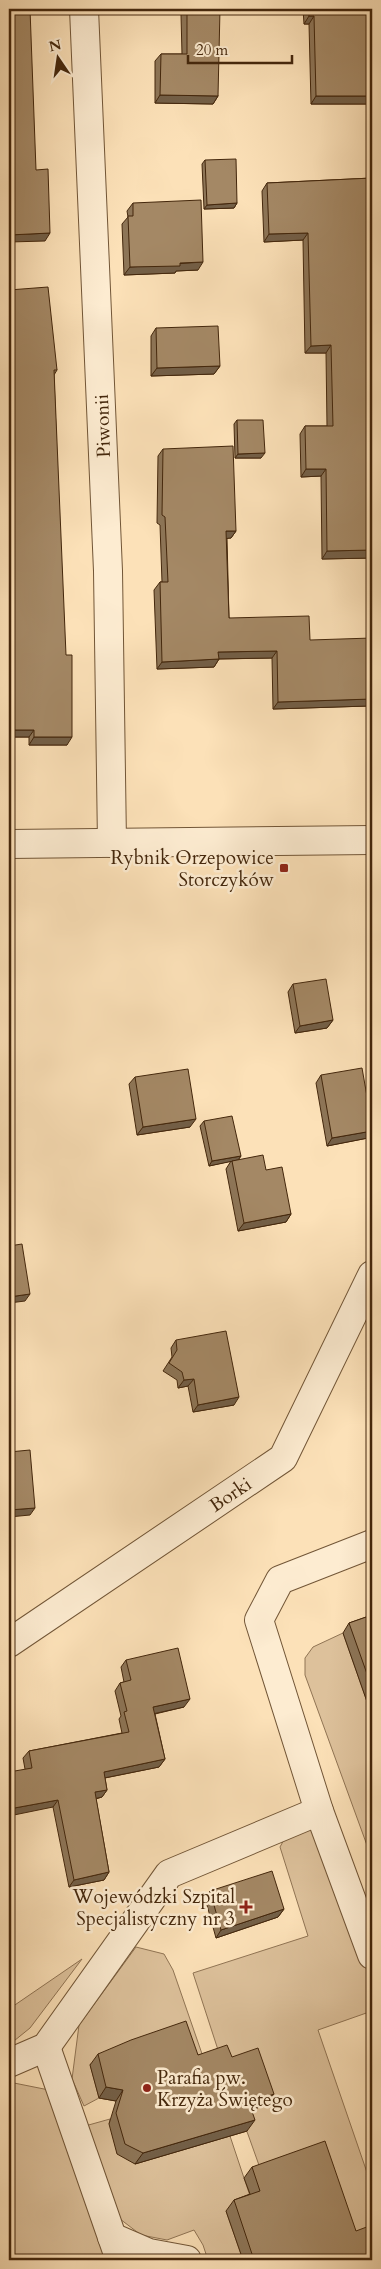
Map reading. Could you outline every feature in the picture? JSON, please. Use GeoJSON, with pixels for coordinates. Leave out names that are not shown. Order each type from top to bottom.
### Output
{"type":"FeatureCollection","features":[{"type":"Feature","properties":{"kind":"street","name":"Piwonii"},"geometry":{"type":"LineString","coordinates":[[84,9],[108,571],[112,843]]}},
{"type":"Feature","properties":{"kind":"street"},"geometry":{"type":"LineString","coordinates":[[9,844],[372,840]]}},
{"type":"Feature","properties":{"kind":"street","name":"Borki"},"geometry":{"type":"LineString","coordinates":[[9,1643],[282,1458],[372,1275]]}},
{"type":"Feature","properties":{"kind":"street"},"geometry":{"type":"LineString","coordinates":[[372,1544],[280,1580],[259,1620],[319,1811],[372,1955]]}},
{"type":"Feature","properties":{"kind":"street"},"geometry":{"type":"LineString","coordinates":[[9,2063],[46,2047],[169,1874],[319,1811]]}},
{"type":"Feature","properties":{"kind":"street"},"geometry":{"type":"LineString","coordinates":[[46,2047],[116,2249],[187,2260]]}},
{"type":"Feature","properties":{"kind":"shaded area"},"geometry":{"type":"Polygon","coordinates":[[[343,1633],[372,1716],[372,1859],[305,1675],[305,1658],[313,1647],[343,1633]]]}},
{"type":"Feature","properties":{"kind":"shaded area"},"geometry":{"type":"Polygon","coordinates":[[[307,1829],[318,1829],[372,1965],[372,2011],[318,2030],[372,2187],[372,2234],[348,2242],[270,2196],[220,2056],[193,1973],[308,1936],[280,1847],[286,1836],[307,1829]]]}},
{"type":"Feature","properties":{"kind":"shaded area"},"geometry":{"type":"Polygon","coordinates":[[[136,1947],[164,1954],[173,1970],[209,2074],[90,2064],[99,2098],[84,2106],[72,2079],[79,2025],[136,1947]]]}},
{"type":"Feature","properties":{"kind":"shaded area"},"geometry":{"type":"Polygon","coordinates":[[[82,1959],[30,2028],[9,2045],[9,2009],[82,1959]]]}},
{"type":"Feature","properties":{"kind":"shaded area"},"geometry":{"type":"Polygon","coordinates":[[[9,2082],[49,2090],[107,2260],[9,2260],[9,2082]]]}},
{"type":"Feature","properties":{"kind":"shaded area"},"geometry":{"type":"Polygon","coordinates":[[[110,2119],[109,2124],[225,2121],[252,2202],[226,2211],[243,2260],[208,2260],[203,2245],[194,2230],[167,2240],[141,2235],[120,2219],[85,2126],[110,2119]]]}},
{"type":"Feature","properties":{"kind":"building"},"geometry":{"type":"Polygon","coordinates":[[[9,9],[30,9],[36,170],[48,169],[50,233],[9,235],[9,9]]]}},
{"type":"Feature","properties":{"kind":"building"},"geometry":{"type":"Polygon","coordinates":[[[187,9],[220,9],[218,96],[160,95],[161,54],[187,54],[187,9]]]}},
{"type":"Feature","properties":{"kind":"building"},"geometry":{"type":"Polygon","coordinates":[[[309,9],[372,9],[372,96],[316,96],[314,16],[309,16],[309,9]]]}},
{"type":"Feature","properties":{"kind":"building"},"geometry":{"type":"Polygon","coordinates":[[[236,159],[237,203],[207,205],[205,160],[236,159]]]}},
{"type":"Feature","properties":{"kind":"building"},"geometry":{"type":"Polygon","coordinates":[[[372,178],[372,550],[327,551],[326,469],[306,469],[305,426],[333,426],[331,345],[311,346],[308,233],[269,234],[267,183],[372,178]]]}},
{"type":"Feature","properties":{"kind":"building"},"geometry":{"type":"Polygon","coordinates":[[[201,200],[203,262],[180,263],[180,266],[130,267],[128,216],[133,216],[133,203],[201,200]]]}},
{"type":"Feature","properties":{"kind":"building"},"geometry":{"type":"Polygon","coordinates":[[[48,287],[57,370],[54,370],[66,655],[72,655],[72,737],[34,737],[34,730],[9,730],[9,290],[48,287]]]}},
{"type":"Feature","properties":{"kind":"building"},"geometry":{"type":"Polygon","coordinates":[[[218,326],[220,366],[157,368],[156,328],[218,326]]]}},
{"type":"Feature","properties":{"kind":"building"},"geometry":{"type":"Polygon","coordinates":[[[237,420],[263,420],[265,453],[238,454],[237,420]]]}},
{"type":"Feature","properties":{"kind":"building"},"geometry":{"type":"Polygon","coordinates":[[[233,446],[236,531],[226,531],[229,618],[309,616],[310,640],[372,638],[372,699],[278,702],[277,651],[218,652],[219,659],[162,662],[160,582],[168,582],[165,517],[162,515],[163,449],[233,446]]]}},
{"type":"Feature","properties":{"kind":"building"},"geometry":{"type":"Polygon","coordinates":[[[326,979],[333,1020],[300,1026],[293,984],[326,979]]]}},
{"type":"Feature","properties":{"kind":"building"},"geometry":{"type":"Polygon","coordinates":[[[362,1068],[372,1131],[332,1138],[321,1075],[362,1068]]]}},
{"type":"Feature","properties":{"kind":"building"},"geometry":{"type":"Polygon","coordinates":[[[188,1069],[196,1119],[143,1127],[135,1077],[188,1069]]]}},
{"type":"Feature","properties":{"kind":"building"},"geometry":{"type":"Polygon","coordinates":[[[232,1116],[241,1156],[212,1161],[204,1121],[232,1116]]]}},
{"type":"Feature","properties":{"kind":"building"},"geometry":{"type":"Polygon","coordinates":[[[263,1155],[266,1170],[282,1167],[291,1214],[244,1223],[232,1161],[263,1155]]]}},
{"type":"Feature","properties":{"kind":"building"},"geometry":{"type":"Polygon","coordinates":[[[22,1244],[30,1294],[9,1297],[9,1246],[22,1244]]]}},
{"type":"Feature","properties":{"kind":"building"},"geometry":{"type":"Polygon","coordinates":[[[226,1331],[239,1397],[198,1405],[194,1379],[184,1380],[182,1372],[169,1363],[177,1350],[176,1340],[226,1331]]]}},
{"type":"Feature","properties":{"kind":"building"},"geometry":{"type":"Polygon","coordinates":[[[30,1450],[35,1508],[9,1510],[9,1452],[30,1450]]]}},
{"type":"Feature","properties":{"kind":"building"},"geometry":{"type":"Polygon","coordinates":[[[372,1615],[372,1688],[349,1623],[372,1615]]]}},
{"type":"Feature","properties":{"kind":"building"},"geometry":{"type":"Polygon","coordinates":[[[178,1648],[190,1699],[153,1707],[165,1759],[104,1772],[107,1790],[95,1792],[109,1872],[74,1880],[58,1800],[9,1809],[9,1772],[32,1768],[29,1751],[129,1732],[124,1712],[127,1711],[120,1683],[131,1680],[126,1660],[178,1648]]]}},
{"type":"Feature","properties":{"kind":"building"},"geometry":{"type":"Polygon","coordinates":[[[272,1871],[284,1909],[221,1930],[210,1891],[272,1871]]]}},
{"type":"Feature","properties":{"kind":"building"},"geometry":{"type":"Polygon","coordinates":[[[186,2021],[198,2055],[227,2045],[232,2057],[258,2048],[274,2094],[249,2103],[255,2120],[143,2153],[125,2144],[116,2113],[123,2090],[106,2087],[98,2054],[131,2040],[186,2021]]]}},
{"type":"Feature","properties":{"kind":"building"},"geometry":{"type":"Polygon","coordinates":[[[325,2141],[356,2231],[372,2225],[372,2260],[254,2260],[234,2200],[260,2191],[252,2167],[325,2141]]]}},
{"type":"Feature","properties":{"kind":"place","name":"Rybnik Orzepowice Storczyków"},"geometry":{"type":"Point","coordinates":[284,868]}},
{"type":"Feature","properties":{"kind":"place","name":"Wojewódzki Szpital Specjalistyczny nr 3"},"geometry":{"type":"Point","coordinates":[246,1907]}},
{"type":"Feature","properties":{"kind":"place","name":"Parafia pw. Krzyża Świętego"},"geometry":{"type":"Point","coordinates":[147,2088]}}]}
